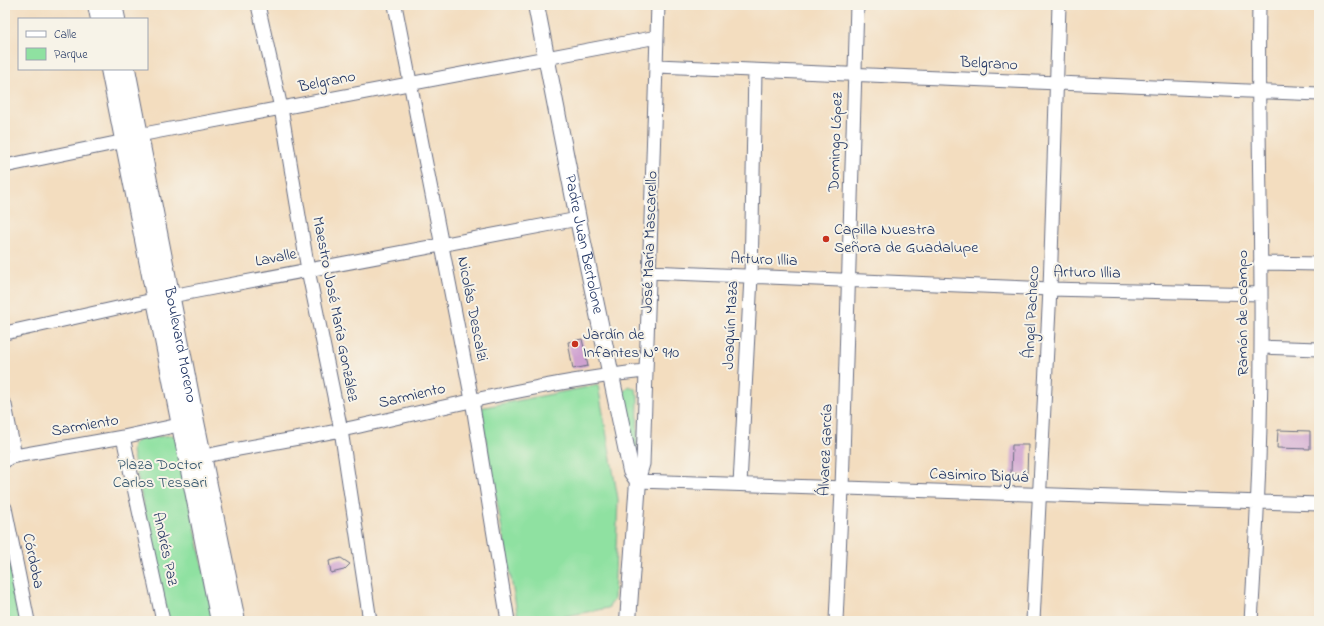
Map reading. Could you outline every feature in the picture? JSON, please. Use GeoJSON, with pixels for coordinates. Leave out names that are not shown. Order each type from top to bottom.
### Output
{"type":"FeatureCollection","features":[{"type":"Feature","properties":{"kind":"main road"},"geometry":{"type":"LineString","coordinates":[[97,5],[100,18]]}},
{"type":"Feature","properties":{"kind":"main road"},"geometry":{"type":"LineString","coordinates":[[113,5],[116,18]]}},
{"type":"Feature","properties":{"kind":"main road","name":"Boulevard Moreno"},"geometry":{"type":"LineString","coordinates":[[110,70],[132,138]]}},
{"type":"Feature","properties":{"kind":"main road","name":"Boulevard Moreno"},"geometry":{"type":"LineString","coordinates":[[126,70],[132,138],[151,272],[163,298],[188,423],[220,621]]}},
{"type":"Feature","properties":{"kind":"main road","name":"Boulevard Moreno"},"geometry":{"type":"LineString","coordinates":[[195,459],[236,621]]}},
{"type":"Feature","properties":{"kind":"street","name":"Maestro José María González"},"geometry":{"type":"LineString","coordinates":[[258,5],[281,108],[308,270],[341,430],[370,621]]}},
{"type":"Feature","properties":{"kind":"street","name":"Nicolás Descalzi"},"geometry":{"type":"LineString","coordinates":[[395,5],[472,400],[508,621]]}},
{"type":"Feature","properties":{"kind":"street","name":"Padre Juan Bertolone"},"geometry":{"type":"LineString","coordinates":[[536,5],[610,374],[631,471],[638,481]]}},
{"type":"Feature","properties":{"kind":"street","name":"José María Mascarello"},"geometry":{"type":"LineString","coordinates":[[626,621],[638,481],[643,464],[658,5]]}},
{"type":"Feature","properties":{"kind":"street","name":"Domingo López"},"geometry":{"type":"LineString","coordinates":[[848,279],[857,5]]}},
{"type":"Feature","properties":{"kind":"street","name":"Ángel Pacheco"},"geometry":{"type":"LineString","coordinates":[[1033,621],[1050,289],[1059,5]]}},
{"type":"Feature","properties":{"kind":"street","name":"Ramón de Ocampo"},"geometry":{"type":"LineString","coordinates":[[1251,621],[1259,501],[1261,347],[1258,92],[1259,5]]}},
{"type":"Feature","properties":{"kind":"street","name":"Belgrano"},"geometry":{"type":"LineString","coordinates":[[5,166],[132,138],[281,108],[657,37]]}},
{"type":"Feature","properties":{"kind":"street","name":"Belgrano"},"geometry":{"type":"LineString","coordinates":[[657,66],[1319,94]]}},
{"type":"Feature","properties":{"kind":"street","name":"Joaquín Maza"},"geometry":{"type":"LineString","coordinates":[[740,484],[751,277],[755,71]]}},
{"type":"Feature","properties":{"kind":"street","name":"Lavalle"},"geometry":{"type":"LineString","coordinates":[[5,333],[163,298],[578,219]]}},
{"type":"Feature","properties":{"kind":"street"},"geometry":{"type":"LineString","coordinates":[[1260,263],[1319,264]]}},
{"type":"Feature","properties":{"kind":"street","name":"Arturo Illia"},"geometry":{"type":"LineString","coordinates":[[649,272],[751,277],[848,279],[1050,289],[1261,294]]}},
{"type":"Feature","properties":{"kind":"street","name":"Álvarez García"},"geometry":{"type":"LineString","coordinates":[[836,621],[842,489],[848,279]]}},
{"type":"Feature","properties":{"kind":"street"},"geometry":{"type":"LineString","coordinates":[[1261,347],[1319,349]]}},
{"type":"Feature","properties":{"kind":"street","name":"Sarmiento"},"geometry":{"type":"LineString","coordinates":[[195,459],[341,430],[472,400],[610,374],[645,371]]}},
{"type":"Feature","properties":{"kind":"street"},"geometry":{"type":"LineString","coordinates":[[5,405],[10,458]]}},
{"type":"Feature","properties":{"kind":"street","name":"Sarmiento"},"geometry":{"type":"LineString","coordinates":[[10,458],[188,423]]}},
{"type":"Feature","properties":{"kind":"street","name":"Andrés Paz"},"geometry":{"type":"LineString","coordinates":[[123,437],[163,621]]}},
{"type":"Feature","properties":{"kind":"street","name":"Casimiro Biguá"},"geometry":{"type":"LineString","coordinates":[[638,481],[1319,504]]}},
{"type":"Feature","properties":{"kind":"street","name":"Córdoba"},"geometry":{"type":"LineString","coordinates":[[5,508],[28,621]]}},
{"type":"Feature","properties":{"kind":"green space"},"geometry":{"type":"Polygon","coordinates":[[[598,385],[618,499],[614,600],[608,608],[540,621],[521,621],[518,617],[480,408],[598,385]]]}},
{"type":"Feature","properties":{"kind":"green space"},"geometry":{"type":"Polygon","coordinates":[[[629,386],[635,389],[638,396],[636,453],[633,451],[622,398],[624,391],[629,386]]]}},
{"type":"Feature","properties":{"kind":"green space","name":"Plaza Doctor Carlos Tessari"},"geometry":{"type":"Polygon","coordinates":[[[173,435],[177,440],[214,621],[168,621],[132,451],[133,444],[140,439],[173,435]]]}},
{"type":"Feature","properties":{"kind":"green space"},"geometry":{"type":"Polygon","coordinates":[[[5,541],[21,621],[5,621],[5,541]]]}},
{"type":"Feature","properties":{"kind":"building","name":"Jardín de Infantes N° 910"},"geometry":{"type":"Polygon","coordinates":[[[582,339],[588,366],[573,369],[568,342],[582,339]]]}},
{"type":"Feature","properties":{"kind":"building"},"geometry":{"type":"Polygon","coordinates":[[[1278,430],[1310,431],[1310,449],[1277,448],[1278,430]]]}},
{"type":"Feature","properties":{"kind":"building"},"geometry":{"type":"Polygon","coordinates":[[[1012,445],[1028,445],[1027,474],[1011,474],[1012,445]]]}},
{"type":"Feature","properties":{"kind":"building"},"geometry":{"type":"Polygon","coordinates":[[[341,558],[350,564],[344,570],[331,573],[329,561],[341,558]]]}},
{"type":"Feature","properties":{"kind":"place","name":"Capilla Nuestra Señora de Guadalupe"},"geometry":{"type":"Point","coordinates":[826,239]}},
{"type":"Feature","properties":{"kind":"place","name":"Jardín de Infantes N° 910"},"geometry":{"type":"Point","coordinates":[575,344]}}]}
